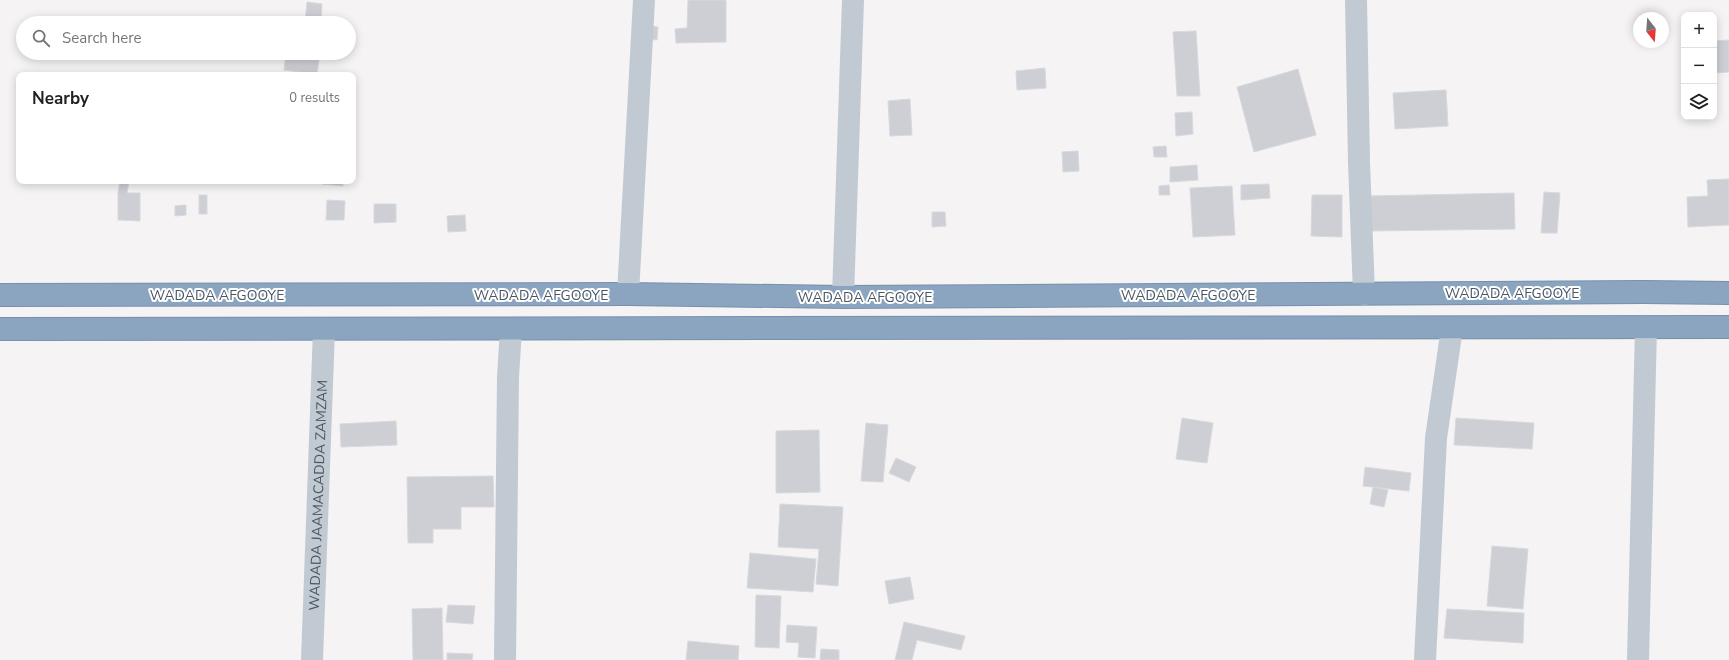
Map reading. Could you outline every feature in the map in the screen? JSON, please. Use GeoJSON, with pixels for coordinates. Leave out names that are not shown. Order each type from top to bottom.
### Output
{"type":"FeatureCollection","features":[{"type":"Feature","properties":{"kind":"highway","name":"WADADA AFGOOYE"},"geometry":{"type":"LineString","coordinates":[[0,295],[628,294],[843,298],[1729,293]]}},
{"type":"Feature","properties":{"kind":"highway"},"geometry":{"type":"LineString","coordinates":[[0,329],[1729,327]]}},
{"type":"Feature","properties":{"kind":"street"},"geometry":{"type":"LineString","coordinates":[[628,294],[644,0]]}},
{"type":"Feature","properties":{"kind":"street"},"geometry":{"type":"LineString","coordinates":[[843,298],[853,0]]}},
{"type":"Feature","properties":{"kind":"street"},"geometry":{"type":"LineString","coordinates":[[1356,0],[1359,162],[1364,294]]}},
{"type":"Feature","properties":{"kind":"street"},"geometry":{"type":"LineString","coordinates":[[1638,660],[1646,327]]}},
{"type":"Feature","properties":{"kind":"street"},"geometry":{"type":"LineString","coordinates":[[1425,660],[1436,438],[1452,328]]}},
{"type":"Feature","properties":{"kind":"street","name":"WADADA JAAMACADDA ZAMZAM"},"geometry":{"type":"LineString","coordinates":[[312,660],[324,329]]}},
{"type":"Feature","properties":{"kind":"street"},"geometry":{"type":"LineString","coordinates":[[505,660],[508,377],[511,329]]}},
{"type":"Feature","properties":{"kind":"building"},"geometry":{"type":"Polygon","coordinates":[[[688,0],[726,0],[726,42],[676,43],[675,29],[687,28],[688,0]]]}},
{"type":"Feature","properties":{"kind":"building"},"geometry":{"type":"Polygon","coordinates":[[[307,2],[322,4],[321,16],[306,16],[307,2]]]}},
{"type":"Feature","properties":{"kind":"building"},"geometry":{"type":"Polygon","coordinates":[[[648,26],[658,27],[657,40],[646,39],[648,26]]]}},
{"type":"Feature","properties":{"kind":"building"},"geometry":{"type":"Polygon","coordinates":[[[1196,31],[1200,96],[1177,96],[1173,32],[1196,31]]]}},
{"type":"Feature","properties":{"kind":"building"},"geometry":{"type":"Polygon","coordinates":[[[1729,40],[1729,72],[1717,73],[1717,41],[1729,40]]]}},
{"type":"Feature","properties":{"kind":"building"},"geometry":{"type":"Polygon","coordinates":[[[285,60],[319,60],[317,72],[284,70],[285,60]]]}},
{"type":"Feature","properties":{"kind":"building"},"geometry":{"type":"Polygon","coordinates":[[[1045,68],[1046,88],[1017,90],[1016,71],[1045,68]]]}},
{"type":"Feature","properties":{"kind":"building"},"geometry":{"type":"Polygon","coordinates":[[[1298,69],[1316,135],[1254,152],[1237,87],[1298,69]]]}},
{"type":"Feature","properties":{"kind":"building"},"geometry":{"type":"Polygon","coordinates":[[[1446,90],[1448,126],[1395,129],[1393,93],[1446,90]]]}},
{"type":"Feature","properties":{"kind":"building"},"geometry":{"type":"Polygon","coordinates":[[[910,99],[912,135],[890,136],[888,101],[910,99]]]}},
{"type":"Feature","properties":{"kind":"building"},"geometry":{"type":"Polygon","coordinates":[[[1192,112],[1193,134],[1176,136],[1175,113],[1192,112]]]}},
{"type":"Feature","properties":{"kind":"building"},"geometry":{"type":"Polygon","coordinates":[[[1166,146],[1167,157],[1154,157],[1153,147],[1166,146]]]}},
{"type":"Feature","properties":{"kind":"building"},"geometry":{"type":"Polygon","coordinates":[[[1078,151],[1079,171],[1063,172],[1062,152],[1078,151]]]}},
{"type":"Feature","properties":{"kind":"building"},"geometry":{"type":"Polygon","coordinates":[[[1197,165],[1198,180],[1170,182],[1170,167],[1197,165]]]}},
{"type":"Feature","properties":{"kind":"building"},"geometry":{"type":"Polygon","coordinates":[[[1729,179],[1729,225],[1688,227],[1687,197],[1708,196],[1707,180],[1729,179]]]}},
{"type":"Feature","properties":{"kind":"building"},"geometry":{"type":"Polygon","coordinates":[[[120,184],[128,184],[127,193],[140,193],[140,221],[118,220],[120,184]]]}},
{"type":"Feature","properties":{"kind":"building"},"geometry":{"type":"Polygon","coordinates":[[[322,184],[343,184],[343,186],[322,184]]]}},
{"type":"Feature","properties":{"kind":"building"},"geometry":{"type":"Polygon","coordinates":[[[1269,184],[1270,198],[1241,200],[1241,185],[1269,184]]]}},
{"type":"Feature","properties":{"kind":"building"},"geometry":{"type":"Polygon","coordinates":[[[1169,185],[1170,195],[1159,195],[1159,186],[1169,185]]]}},
{"type":"Feature","properties":{"kind":"building"},"geometry":{"type":"Polygon","coordinates":[[[1232,186],[1235,235],[1193,237],[1190,188],[1232,186]]]}},
{"type":"Feature","properties":{"kind":"building"},"geometry":{"type":"Polygon","coordinates":[[[1544,192],[1560,193],[1557,233],[1541,233],[1544,192]]]}},
{"type":"Feature","properties":{"kind":"building"},"geometry":{"type":"Polygon","coordinates":[[[1514,193],[1515,229],[1371,231],[1371,196],[1514,193]]]}},
{"type":"Feature","properties":{"kind":"building"},"geometry":{"type":"Polygon","coordinates":[[[199,195],[207,195],[207,214],[199,214],[199,195]]]}},
{"type":"Feature","properties":{"kind":"building"},"geometry":{"type":"Polygon","coordinates":[[[1312,195],[1342,195],[1342,237],[1311,236],[1312,195]]]}},
{"type":"Feature","properties":{"kind":"building"},"geometry":{"type":"Polygon","coordinates":[[[327,200],[345,201],[344,220],[326,220],[327,200]]]}},
{"type":"Feature","properties":{"kind":"building"},"geometry":{"type":"Polygon","coordinates":[[[374,204],[396,204],[396,222],[374,223],[374,204]]]}},
{"type":"Feature","properties":{"kind":"building"},"geometry":{"type":"Polygon","coordinates":[[[186,205],[186,215],[175,216],[175,206],[186,205]]]}},
{"type":"Feature","properties":{"kind":"building"},"geometry":{"type":"Polygon","coordinates":[[[932,212],[945,212],[946,226],[932,227],[932,212]]]}},
{"type":"Feature","properties":{"kind":"building"},"geometry":{"type":"Polygon","coordinates":[[[465,215],[466,231],[448,232],[447,216],[465,215]]]}},
{"type":"Feature","properties":{"kind":"building"},"geometry":{"type":"Polygon","coordinates":[[[1182,418],[1213,423],[1207,463],[1176,459],[1182,418]]]}},
{"type":"Feature","properties":{"kind":"building"},"geometry":{"type":"Polygon","coordinates":[[[1456,418],[1534,423],[1532,449],[1454,445],[1456,418]]]}},
{"type":"Feature","properties":{"kind":"building"},"geometry":{"type":"Polygon","coordinates":[[[396,421],[397,445],[341,447],[340,424],[396,421]]]}},
{"type":"Feature","properties":{"kind":"building"},"geometry":{"type":"Polygon","coordinates":[[[866,423],[888,425],[883,482],[861,481],[866,423]]]}},
{"type":"Feature","properties":{"kind":"building"},"geometry":{"type":"Polygon","coordinates":[[[819,430],[820,492],[776,493],[776,431],[819,430]]]}},
{"type":"Feature","properties":{"kind":"building"},"geometry":{"type":"Polygon","coordinates":[[[896,458],[916,467],[909,482],[889,473],[896,458]]]}},
{"type":"Feature","properties":{"kind":"building"},"geometry":{"type":"Polygon","coordinates":[[[1365,467],[1411,473],[1409,491],[1363,486],[1365,467]]]}},
{"type":"Feature","properties":{"kind":"building"},"geometry":{"type":"Polygon","coordinates":[[[493,476],[494,507],[461,507],[461,529],[433,529],[433,543],[408,543],[407,477],[493,476]]]}},
{"type":"Feature","properties":{"kind":"building"},"geometry":{"type":"Polygon","coordinates":[[[1373,487],[1388,490],[1384,507],[1370,504],[1373,487]]]}},
{"type":"Feature","properties":{"kind":"building"},"geometry":{"type":"Polygon","coordinates":[[[780,504],[843,507],[838,586],[816,584],[819,549],[778,547],[780,504]]]}},
{"type":"Feature","properties":{"kind":"building"},"geometry":{"type":"Polygon","coordinates":[[[1492,546],[1528,549],[1523,609],[1487,606],[1492,546]]]}},
{"type":"Feature","properties":{"kind":"building"},"geometry":{"type":"Polygon","coordinates":[[[750,553],[816,559],[813,592],[747,588],[750,553]]]}},
{"type":"Feature","properties":{"kind":"building"},"geometry":{"type":"Polygon","coordinates":[[[910,577],[914,599],[889,604],[885,581],[910,577]]]}},
{"type":"Feature","properties":{"kind":"building"},"geometry":{"type":"Polygon","coordinates":[[[756,595],[781,596],[779,648],[755,647],[756,595]]]}},
{"type":"Feature","properties":{"kind":"building"},"geometry":{"type":"Polygon","coordinates":[[[448,605],[475,606],[473,624],[446,622],[448,605]]]}},
{"type":"Feature","properties":{"kind":"building"},"geometry":{"type":"Polygon","coordinates":[[[442,608],[443,660],[413,660],[412,609],[442,608]]]}},
{"type":"Feature","properties":{"kind":"building"},"geometry":{"type":"Polygon","coordinates":[[[1447,609],[1524,613],[1523,643],[1444,638],[1447,609]]]}},
{"type":"Feature","properties":{"kind":"building"},"geometry":{"type":"Polygon","coordinates":[[[904,622],[965,636],[961,650],[917,640],[912,660],[895,660],[904,622]]]}},
{"type":"Feature","properties":{"kind":"building"},"geometry":{"type":"Polygon","coordinates":[[[787,625],[817,627],[815,658],[798,657],[799,643],[786,642],[787,625]]]}},
{"type":"Feature","properties":{"kind":"building"},"geometry":{"type":"Polygon","coordinates":[[[688,641],[739,646],[738,660],[686,660],[688,641]]]}},
{"type":"Feature","properties":{"kind":"building"},"geometry":{"type":"Polygon","coordinates":[[[821,649],[839,650],[839,660],[820,660],[821,649]]]}},
{"type":"Feature","properties":{"kind":"building"},"geometry":{"type":"Polygon","coordinates":[[[447,653],[473,654],[472,660],[447,660],[447,653]]]}}]}
